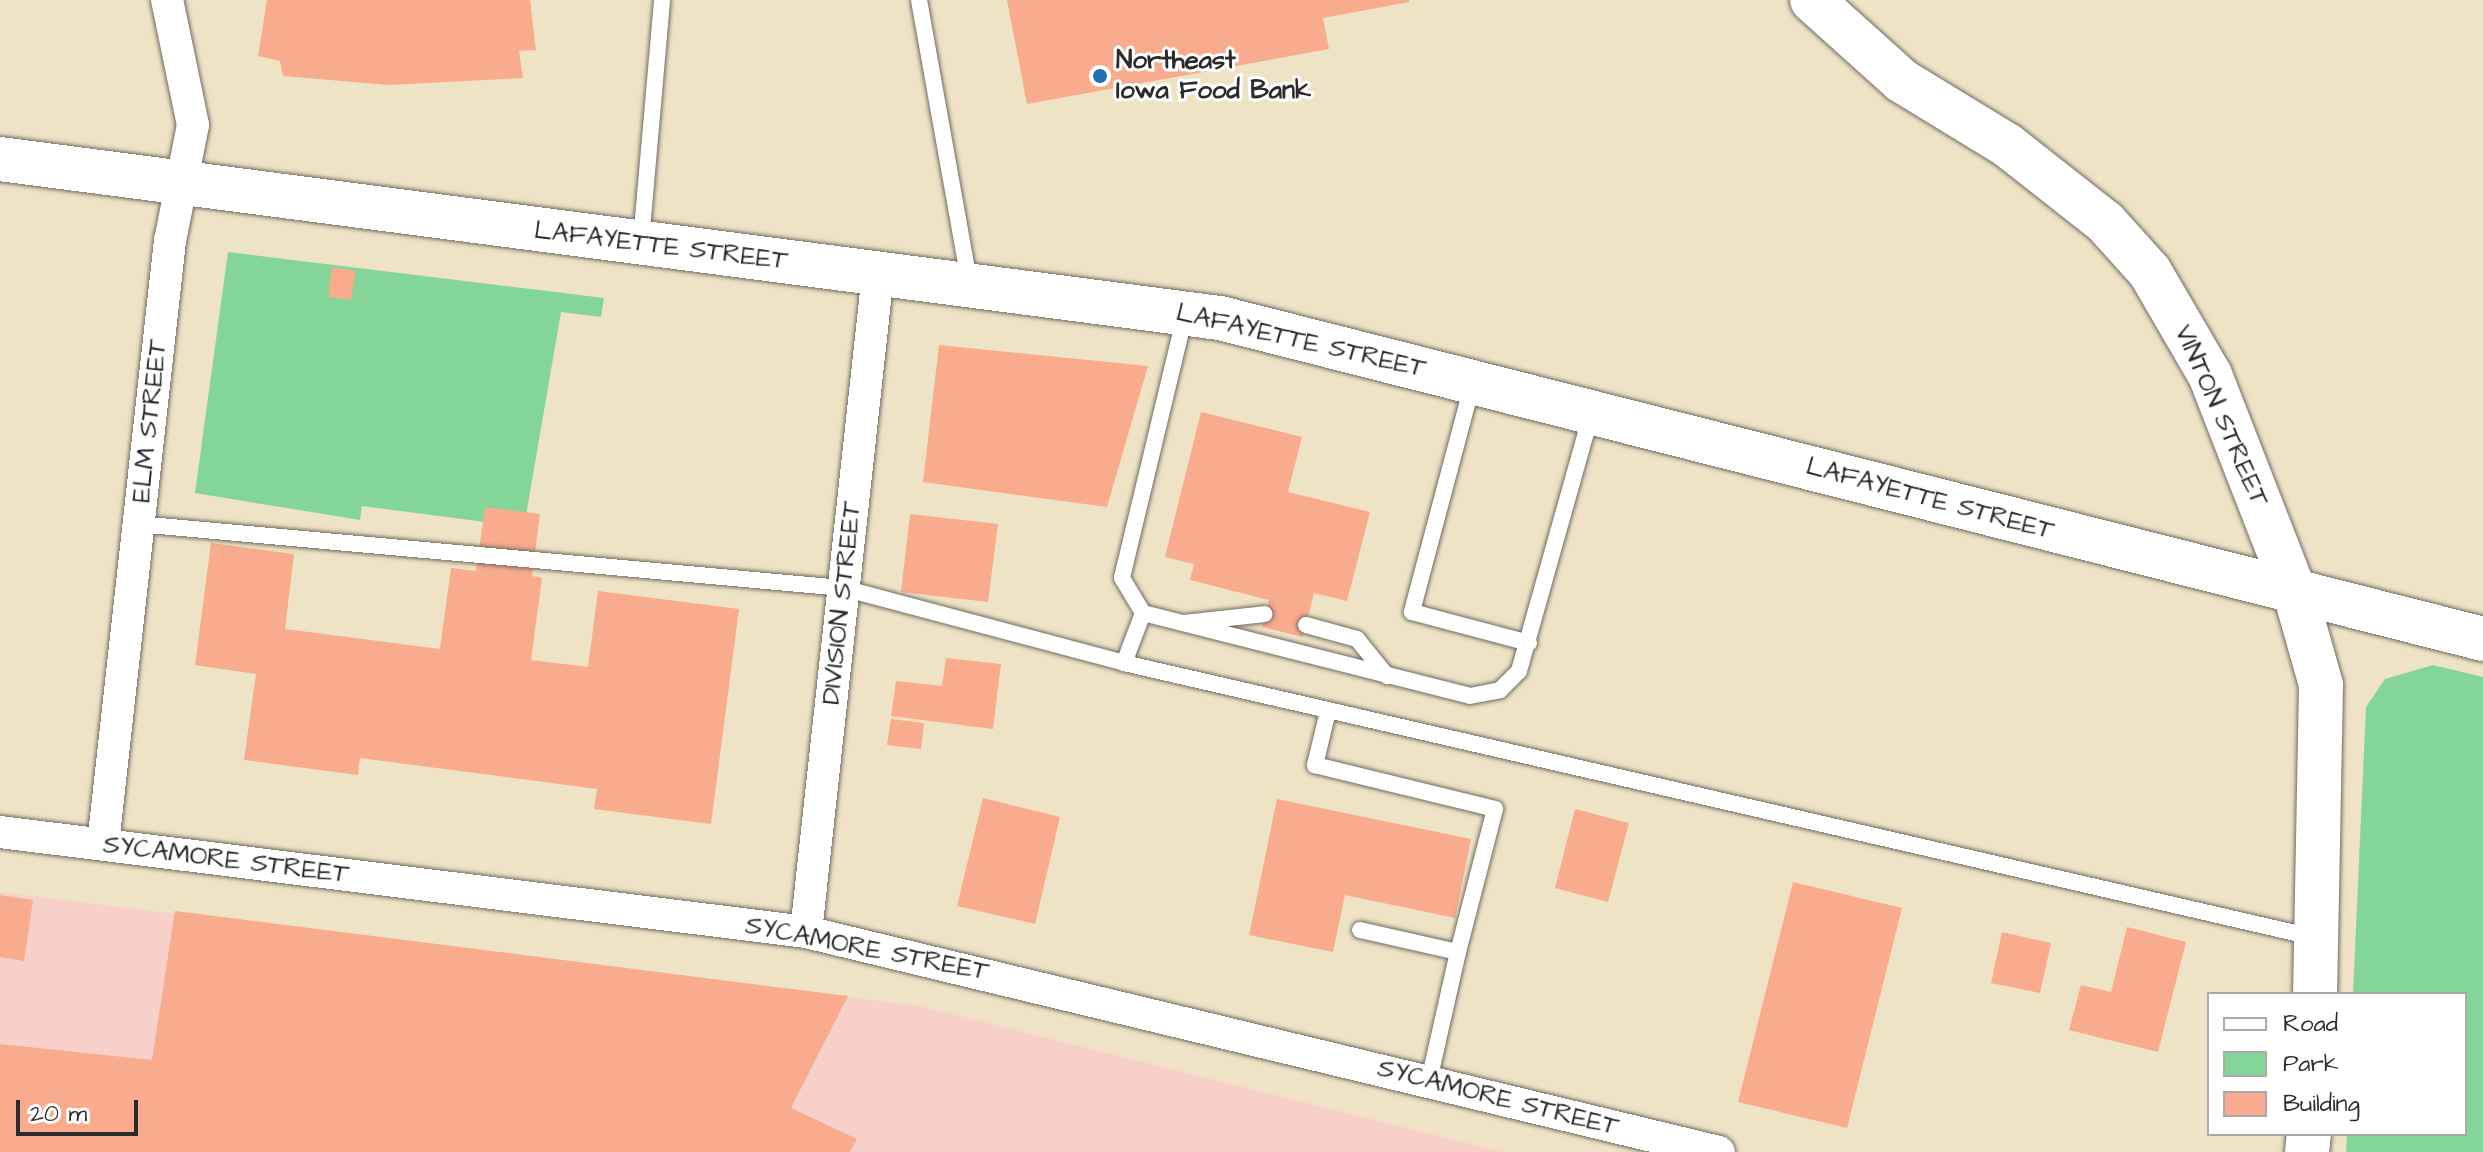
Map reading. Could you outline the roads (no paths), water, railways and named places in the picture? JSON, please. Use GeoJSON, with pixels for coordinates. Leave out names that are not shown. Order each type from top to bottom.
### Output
{"type":"FeatureCollection","features":[{"type":"Feature","properties":{"kind":"street","name":"ELM STREET"},"geometry":{"type":"LineString","coordinates":[[103,844],[138,524],[180,186],[193,125],[167,0]]}},
{"type":"Feature","properties":{"kind":"street","name":"VINTON STREET"},"geometry":{"type":"LineString","coordinates":[[1812,0],[1902,81],[2056,179],[2150,272],[2210,375],[2295,593],[2321,685],[2315,992]]}},
{"type":"Feature","properties":{"kind":"street","name":"LAFAYETTE STREET"},"geometry":{"type":"LineString","coordinates":[[0,159],[180,186],[1185,313],[1473,381],[2483,639]]}},
{"type":"Feature","properties":{"kind":"street","name":"DIVISION STREET"},"geometry":{"type":"LineString","coordinates":[[806,932],[878,273]]}},
{"type":"Feature","properties":{"kind":"street","name":"SYCAMORE STREET"},"geometry":{"type":"LineString","coordinates":[[0,832],[806,932],[1719,1152]]}},
{"type":"Feature","properties":{"kind":"lane"},"geometry":{"type":"LineString","coordinates":[[641,243],[662,0]]}},
{"type":"Feature","properties":{"kind":"lane"},"geometry":{"type":"LineString","coordinates":[[919,0],[970,285]]}},
{"type":"Feature","properties":{"kind":"lane"},"geometry":{"type":"LineString","coordinates":[[1185,313],[1122,578],[1143,613],[1470,696],[1500,690],[1519,671],[1592,411]]}},
{"type":"Feature","properties":{"kind":"lane"},"geometry":{"type":"LineString","coordinates":[[1473,381],[1412,612],[1529,643]]}},
{"type":"Feature","properties":{"kind":"lane"},"geometry":{"type":"LineString","coordinates":[[138,524],[843,588],[1124,663],[2317,938]]}},
{"type":"Feature","properties":{"kind":"lane"},"geometry":{"type":"LineString","coordinates":[[1124,663],[1143,613]]}},
{"type":"Feature","properties":{"kind":"lane"},"geometry":{"type":"LineString","coordinates":[[1179,624],[1265,614]]}},
{"type":"Feature","properties":{"kind":"lane"},"geometry":{"type":"LineString","coordinates":[[1306,625],[1357,639],[1387,676]]}},
{"type":"Feature","properties":{"kind":"lane"},"geometry":{"type":"LineString","coordinates":[[1328,711],[1315,765],[1495,809],[1429,1081]]}},
{"type":"Feature","properties":{"kind":"lane"},"geometry":{"type":"LineString","coordinates":[[1360,930],[1458,952]]}},
{"type":"Feature","properties":{"kind":"place","name":"Northeast Iowa Food Bank"},"geometry":{"type":"Point","coordinates":[1100,76]}}]}
